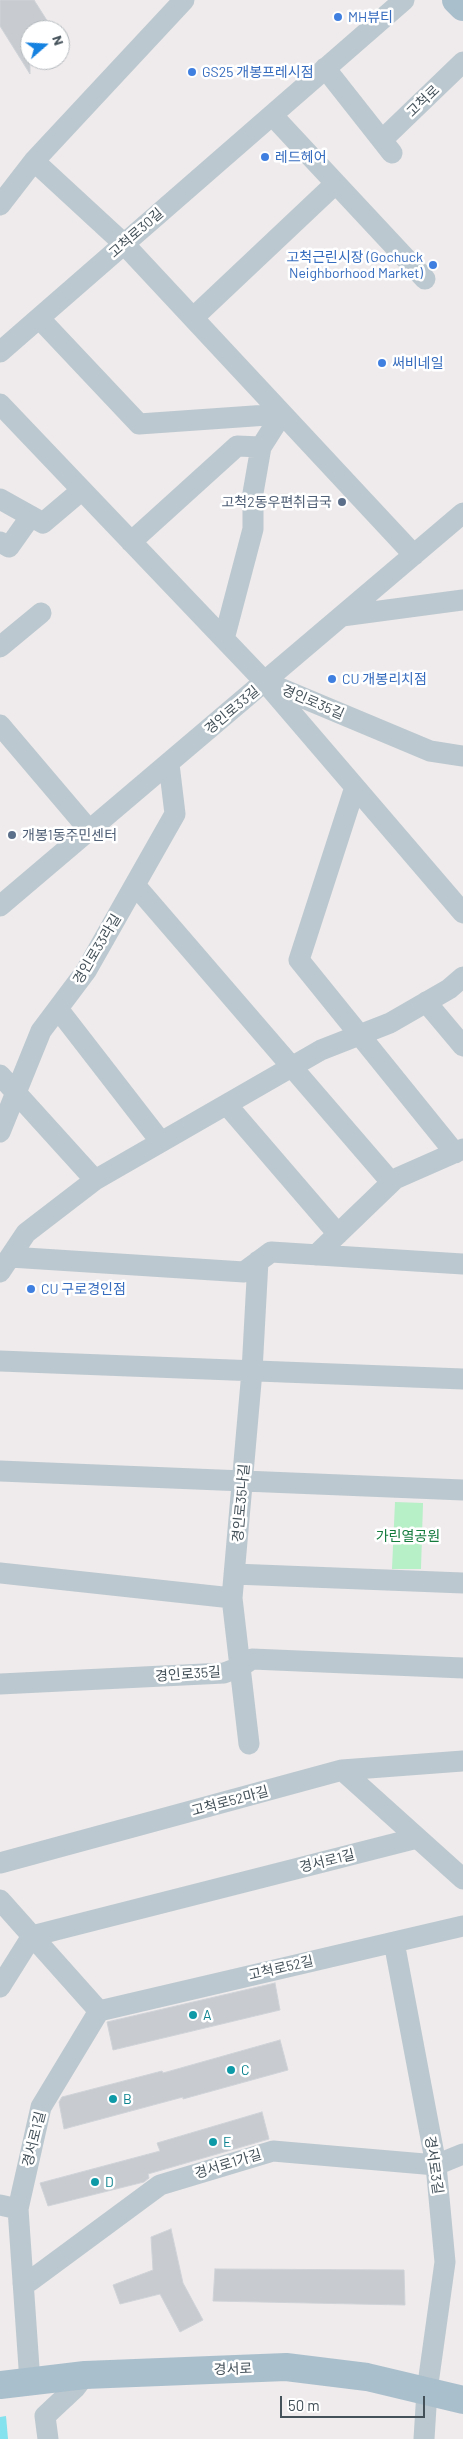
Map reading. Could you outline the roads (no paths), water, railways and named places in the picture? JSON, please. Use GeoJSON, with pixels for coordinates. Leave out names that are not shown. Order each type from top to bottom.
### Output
{"type":"FeatureCollection","features":[{"type":"Feature","properties":{"kind":"main road"},"geometry":{"type":"LineString","coordinates":[[456,0],[463,7]]}},
{"type":"Feature","properties":{"kind":"main road","name":"경서로"},"geometry":{"type":"LineString","coordinates":[[0,2385],[85,2375],[286,2367],[367,2377],[463,2400]]}},
{"type":"Feature","properties":{"kind":"street"},"geometry":{"type":"LineString","coordinates":[[0,205],[34,161],[184,0]]}},
{"type":"Feature","properties":{"kind":"street","name":"고척로30길"},"geometry":{"type":"LineString","coordinates":[[0,352],[404,0]]}},
{"type":"Feature","properties":{"kind":"street","name":"고척로"},"geometry":{"type":"LineString","coordinates":[[325,68],[387,146],[463,62]]}},
{"type":"Feature","properties":{"kind":"street"},"geometry":{"type":"LineString","coordinates":[[272,115],[425,279]]}},
{"type":"Feature","properties":{"kind":"street"},"geometry":{"type":"LineString","coordinates":[[34,161],[124,244],[414,555]]}},
{"type":"Feature","properties":{"kind":"street"},"geometry":{"type":"LineString","coordinates":[[193,318],[335,184]]}},
{"type":"Feature","properties":{"kind":"street"},"geometry":{"type":"LineString","coordinates":[[39,318],[139,424],[282,414]]}},
{"type":"Feature","properties":{"kind":"street"},"geometry":{"type":"LineString","coordinates":[[0,404],[265,682]]}},
{"type":"Feature","properties":{"kind":"street"},"geometry":{"type":"LineString","coordinates":[[224,639],[253,530],[253,492],[261,447],[282,414]]}},
{"type":"Feature","properties":{"kind":"street"},"geometry":{"type":"LineString","coordinates":[[131,542],[237,446],[261,447]]}},
{"type":"Feature","properties":{"kind":"street"},"geometry":{"type":"LineString","coordinates":[[0,499],[43,523],[82,490]]}},
{"type":"Feature","properties":{"kind":"street","name":"경인로33길"},"geometry":{"type":"LineString","coordinates":[[0,906],[463,513]]}},
{"type":"Feature","properties":{"kind":"street"},"geometry":{"type":"LineString","coordinates":[[0,542],[10,547],[31,516]]}},
{"type":"Feature","properties":{"kind":"street"},"geometry":{"type":"LineString","coordinates":[[342,616],[463,600]]}},
{"type":"Feature","properties":{"kind":"street"},"geometry":{"type":"LineString","coordinates":[[0,647],[41,613]]}},
{"type":"Feature","properties":{"kind":"street","name":"경인로35길"},"geometry":{"type":"LineString","coordinates":[[265,682],[430,751],[463,756]]}},
{"type":"Feature","properties":{"kind":"street","name":"경인로35길"},"geometry":{"type":"LineString","coordinates":[[265,682],[463,913]]}},
{"type":"Feature","properties":{"kind":"street"},"geometry":{"type":"LineString","coordinates":[[0,724],[90,831]]}},
{"type":"Feature","properties":{"kind":"street","name":"경인로33라길"},"geometry":{"type":"LineString","coordinates":[[0,1132],[41,1031],[86,971],[176,814],[169,764]]}},
{"type":"Feature","properties":{"kind":"street"},"geometry":{"type":"LineString","coordinates":[[316,1255],[395,1179],[459,1151],[358,1035],[299,960],[355,788]]}},
{"type":"Feature","properties":{"kind":"street"},"geometry":{"type":"LineString","coordinates":[[135,885],[391,1182]]}},
{"type":"Feature","properties":{"kind":"street"},"geometry":{"type":"LineString","coordinates":[[5,1264],[26,1233],[95,1180],[321,1050],[390,1023],[449,989],[463,977]]}},
{"type":"Feature","properties":{"kind":"street"},"geometry":{"type":"LineString","coordinates":[[426,1002],[463,1046]]}},
{"type":"Feature","properties":{"kind":"street"},"geometry":{"type":"LineString","coordinates":[[58,1009],[161,1142]]}},
{"type":"Feature","properties":{"kind":"street"},"geometry":{"type":"LineString","coordinates":[[0,1076],[16,1096],[95,1180]]}},
{"type":"Feature","properties":{"kind":"street"},"geometry":{"type":"LineString","coordinates":[[226,1105],[338,1234]]}},
{"type":"Feature","properties":{"kind":"street"},"geometry":{"type":"LineString","coordinates":[[5,1264],[244,1272],[271,1252],[463,1264]]}},
{"type":"Feature","properties":{"kind":"street","name":"경인로35나길"},"geometry":{"type":"LineString","coordinates":[[249,1744],[232,1598],[252,1371],[258,1261]]}},
{"type":"Feature","properties":{"kind":"street"},"geometry":{"type":"LineString","coordinates":[[0,1361],[463,1379]]}},
{"type":"Feature","properties":{"kind":"street"},"geometry":{"type":"LineString","coordinates":[[0,1471],[463,1490]]}},
{"type":"Feature","properties":{"kind":"street"},"geometry":{"type":"LineString","coordinates":[[0,1573],[232,1598]]}},
{"type":"Feature","properties":{"kind":"street"},"geometry":{"type":"LineString","coordinates":[[234,1574],[463,1583]]}},
{"type":"Feature","properties":{"kind":"street","name":"경인로35길"},"geometry":{"type":"LineString","coordinates":[[0,1684],[224,1673],[240,1668],[252,1659],[463,1668]]}},
{"type":"Feature","properties":{"kind":"street","name":"고척로52마길"},"geometry":{"type":"LineString","coordinates":[[0,1863],[342,1770],[463,1761]]}},
{"type":"Feature","properties":{"kind":"street"},"geometry":{"type":"LineString","coordinates":[[342,1770],[463,1879]]}},
{"type":"Feature","properties":{"kind":"street","name":"경서로1길"},"geometry":{"type":"LineString","coordinates":[[32,1936],[418,1838]]}},
{"type":"Feature","properties":{"kind":"street"},"geometry":{"type":"LineString","coordinates":[[0,1900],[99,2011]]}},
{"type":"Feature","properties":{"kind":"street","name":"고척로52길"},"geometry":{"type":"LineString","coordinates":[[99,2011],[463,1926]]}},
{"type":"Feature","properties":{"kind":"street"},"geometry":{"type":"LineString","coordinates":[[0,1987],[32,1936]]}},
{"type":"Feature","properties":{"kind":"street","name":"경서로3길"},"geometry":{"type":"LineString","coordinates":[[394,1942],[436,2165],[445,2262],[426,2391],[424,2439]]}},
{"type":"Feature","properties":{"kind":"street","name":"경서로1길"},"geometry":{"type":"LineString","coordinates":[[30,2382],[23,2283],[9,2207],[41,2107],[99,2011]]}},
{"type":"Feature","properties":{"kind":"street","name":"경서로1가길"},"geometry":{"type":"LineString","coordinates":[[23,2283],[38,2276],[160,2185],[273,2151],[436,2165],[463,2154]]}},
{"type":"Feature","properties":{"kind":"street"},"geometry":{"type":"LineString","coordinates":[[48,2439],[45,2416],[75,2388],[85,2375]]}},
{"type":"Feature","properties":{"kind":"water"},"geometry":{"type":"Polygon","coordinates":[[[6,2416],[8,2439],[0,2439],[0,2417],[6,2416]]]}},
{"type":"Feature","properties":{"kind":"place","name":"MH뷰티"},"geometry":{"type":"Point","coordinates":[338,17]}},
{"type":"Feature","properties":{"kind":"place","name":"GS25 개봉프레시점"},"geometry":{"type":"Point","coordinates":[192,72]}},
{"type":"Feature","properties":{"kind":"place","name":"레드헤어"},"geometry":{"type":"Point","coordinates":[265,157]}},
{"type":"Feature","properties":{"kind":"place","name":"고척근린시장 (Gochuck Neighborhood Market)"},"geometry":{"type":"Point","coordinates":[433,265]}},
{"type":"Feature","properties":{"kind":"place","name":"써비네일"},"geometry":{"type":"Point","coordinates":[382,363]}},
{"type":"Feature","properties":{"kind":"place","name":"고척2동우편취급국"},"geometry":{"type":"Point","coordinates":[342,502]}},
{"type":"Feature","properties":{"kind":"place","name":"CU 개봉리치점"},"geometry":{"type":"Point","coordinates":[332,679]}},
{"type":"Feature","properties":{"kind":"place","name":"개봉1동주민센터"},"geometry":{"type":"Point","coordinates":[12,835]}},
{"type":"Feature","properties":{"kind":"place","name":"CU 구로경인점"},"geometry":{"type":"Point","coordinates":[31,1289]}},
{"type":"Feature","properties":{"kind":"place","name":"A"},"geometry":{"type":"Point","coordinates":[193,2015]}},
{"type":"Feature","properties":{"kind":"place","name":"C"},"geometry":{"type":"Point","coordinates":[231,2070]}},
{"type":"Feature","properties":{"kind":"place","name":"B"},"geometry":{"type":"Point","coordinates":[113,2099]}},
{"type":"Feature","properties":{"kind":"place","name":"E"},"geometry":{"type":"Point","coordinates":[213,2142]}},
{"type":"Feature","properties":{"kind":"place","name":"D"},"geometry":{"type":"Point","coordinates":[95,2182]}},
{"type":"Feature","properties":{"kind":"park label","name":"가린열공원"},"geometry":{"type":"Point","coordinates":[408,1536]}}]}
